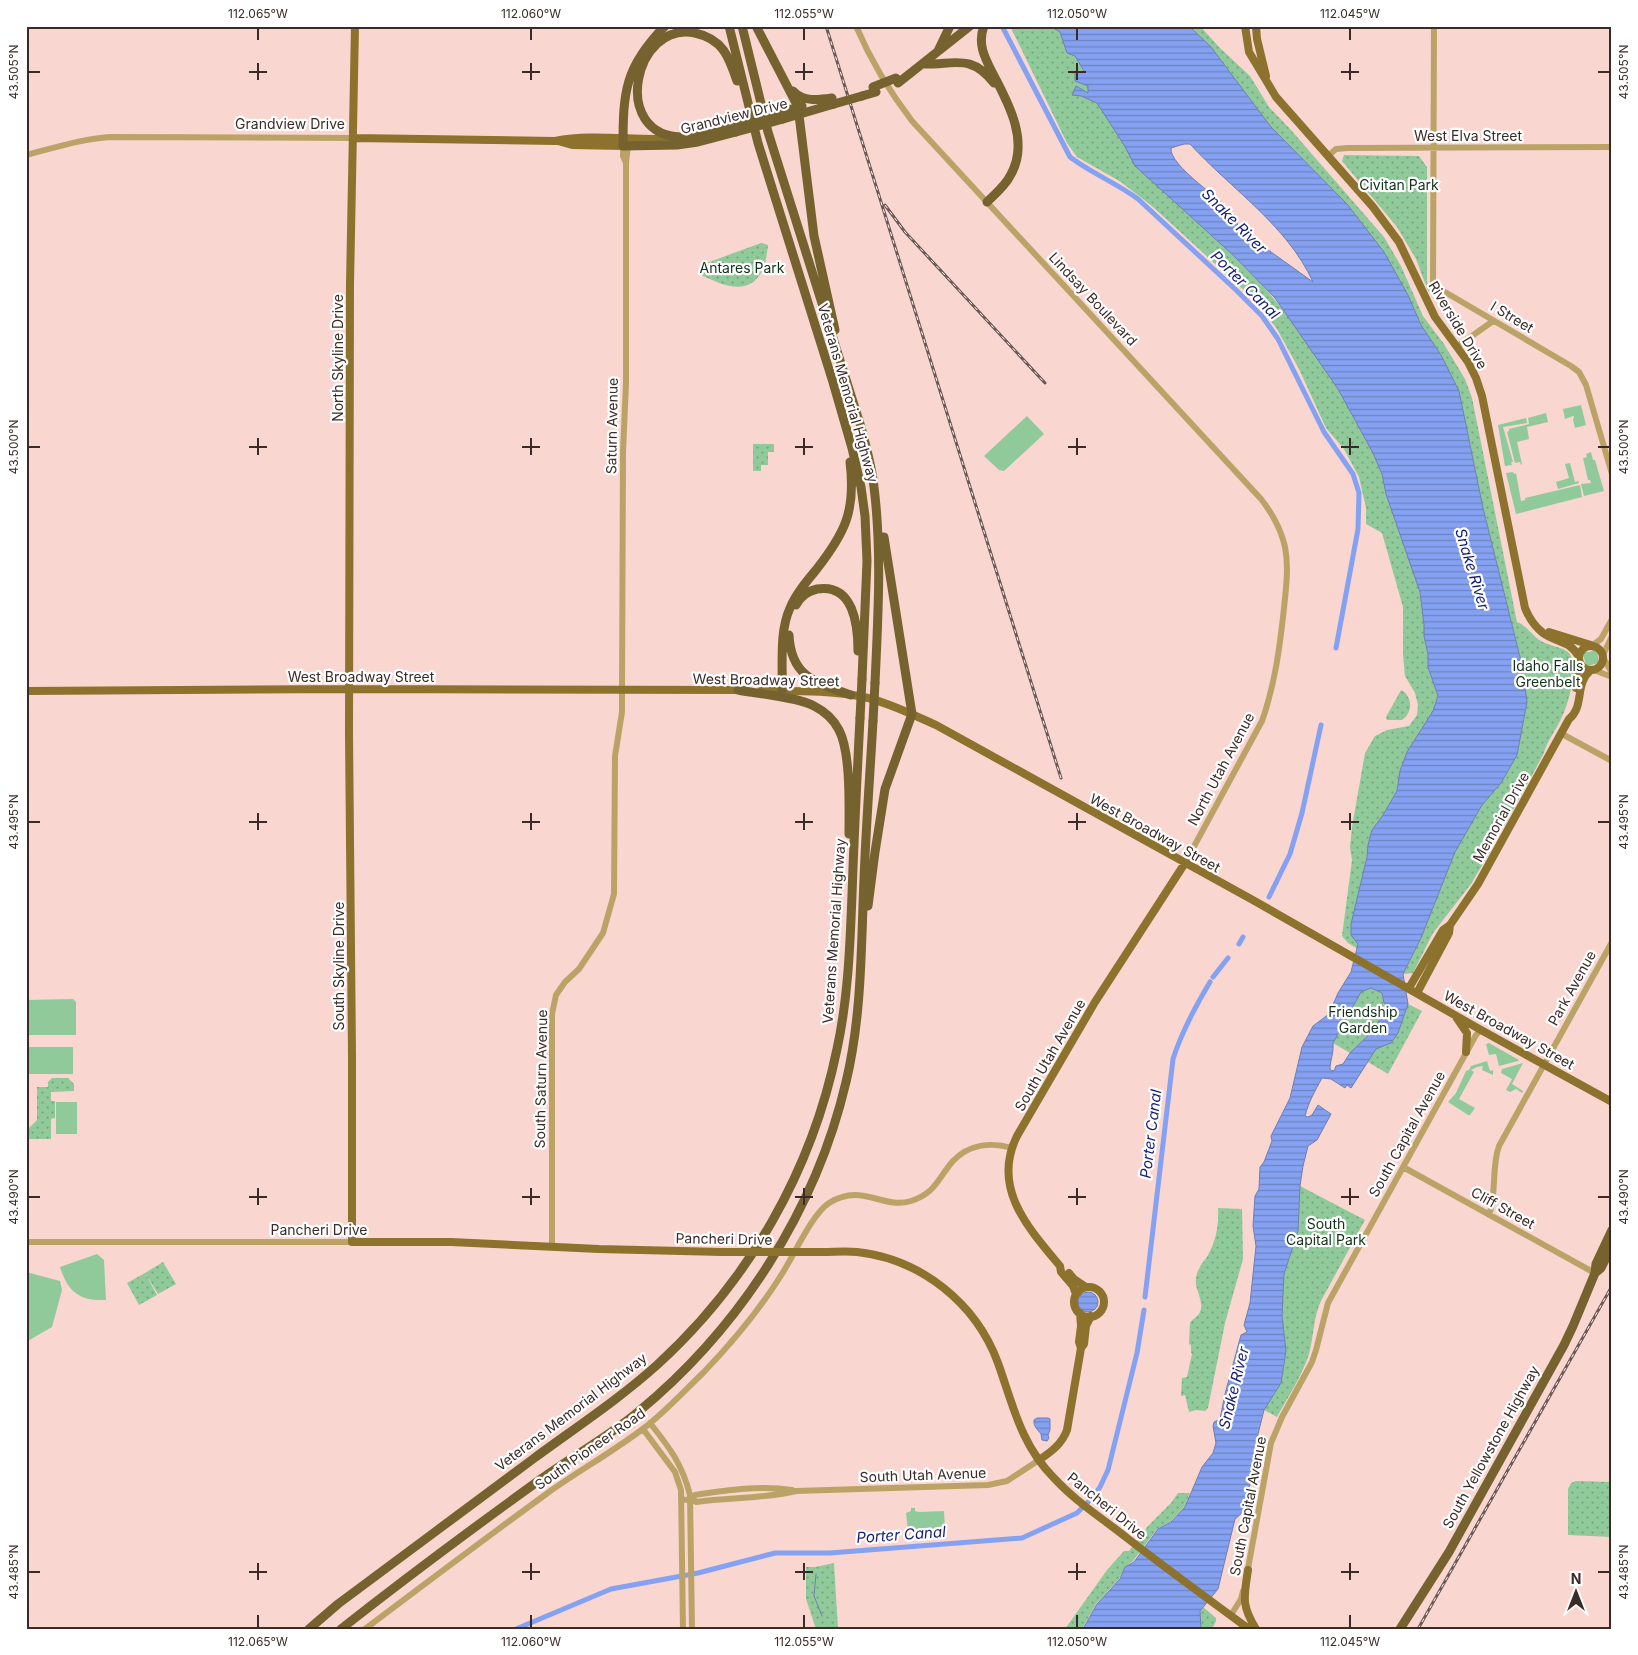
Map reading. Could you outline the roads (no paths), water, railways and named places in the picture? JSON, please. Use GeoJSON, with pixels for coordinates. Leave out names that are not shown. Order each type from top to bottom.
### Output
{"type":"FeatureCollection","features":[{"type":"Feature","properties":{"kind":"highway"},"geometry":{"type":"LineString","coordinates":[[625,142],[624,101],[631,73],[650,42],[665,26]]}},
{"type":"Feature","properties":{"kind":"highway","name":"Veterans Memorial Highway"},"geometry":{"type":"LineString","coordinates":[[309,1629],[338,1604],[600,1411],[654,1368],[686,1338],[732,1283],[762,1241],[782,1206],[802,1162],[817,1126],[828,1090],[843,1016],[850,932],[860,718],[860,679],[867,562],[865,516],[852,448],[758,143],[729,26]]}},
{"type":"Feature","properties":{"kind":"highway","name":"Veterans Memorial Highway"},"geometry":{"type":"LineString","coordinates":[[342,1629],[440,1553],[542,1478],[637,1412],[687,1367],[726,1324],[781,1243],[799,1210],[822,1158],[834,1125],[846,1081],[857,1021],[862,958],[880,583],[879,539],[874,486],[861,427],[768,132],[742,26]]}},
{"type":"Feature","properties":{"kind":"highway"},"geometry":{"type":"LineString","coordinates":[[756,26],[798,110],[811,219],[818,256],[861,427]]}},
{"type":"Feature","properties":{"kind":"highway"},"geometry":{"type":"LineString","coordinates":[[937,53],[950,26]]}},
{"type":"Feature","properties":{"kind":"highway"},"geometry":{"type":"LineString","coordinates":[[802,139],[804,123],[815,112],[831,103],[874,89],[910,73],[970,26]]}},
{"type":"Feature","properties":{"kind":"highway"},"geometry":{"type":"LineString","coordinates":[[984,26],[981,36],[982,50],[1004,94],[1015,122],[1018,142],[1017,159],[1010,176],[987,202]]}},
{"type":"Feature","properties":{"kind":"highway"},"geometry":{"type":"LineString","coordinates":[[625,142],[630,95],[639,68],[648,53],[660,42],[676,34],[690,32],[706,36],[721,46],[731,62],[758,143]]}},
{"type":"Feature","properties":{"kind":"highway"},"geometry":{"type":"LineString","coordinates":[[648,53],[637,88],[641,114],[649,125],[659,132],[684,138]]}},
{"type":"Feature","properties":{"kind":"highway"},"geometry":{"type":"LineString","coordinates":[[922,64],[959,62],[978,67],[994,82],[1015,122]]}},
{"type":"Feature","properties":{"kind":"highway"},"geometry":{"type":"LineString","coordinates":[[784,79],[795,94],[800,97],[831,103]]}},
{"type":"Feature","properties":{"kind":"highway","name":"Grandview Drive"},"geometry":{"type":"LineString","coordinates":[[625,142],[677,145],[698,142],[736,128],[798,110],[831,103]]}},
{"type":"Feature","properties":{"kind":"highway","name":"Grandview Drive"},"geometry":{"type":"LineString","coordinates":[[684,138],[736,128]]}},
{"type":"Feature","properties":{"kind":"highway"},"geometry":{"type":"LineString","coordinates":[[782,691],[784,629],[788,612],[798,593],[840,538],[850,510],[852,476],[832,379]]}},
{"type":"Feature","properties":{"kind":"highway"},"geometry":{"type":"LineString","coordinates":[[862,958],[882,805],[892,766],[912,714],[874,486]]}},
{"type":"Feature","properties":{"kind":"highway"},"geometry":{"type":"LineString","coordinates":[[850,695],[813,681],[803,674],[796,665],[792,655],[789,636],[790,623],[798,601],[806,593],[814,590],[830,590],[839,593],[851,608],[857,627],[860,679]]}},
{"type":"Feature","properties":{"kind":"highway"},"geometry":{"type":"LineString","coordinates":[[738,690],[794,700],[814,706],[830,717],[840,732],[845,752],[848,791],[850,932]]}},
{"type":"Feature","properties":{"kind":"highway"},"geometry":{"type":"LineString","coordinates":[[1593,1272],[1612,1230]]}},
{"type":"Feature","properties":{"kind":"highway"},"geometry":{"type":"LineString","coordinates":[[1593,1272],[1601,1268],[1612,1246]]}},
{"type":"Feature","properties":{"kind":"highway","name":"South Yellowstone Highway"},"geometry":{"type":"LineString","coordinates":[[1400,1629],[1448,1552],[1532,1402],[1573,1326],[1593,1272]]}},
{"type":"Feature","properties":{"kind":"main road","name":"North Skyline Drive"},"geometry":{"type":"LineString","coordinates":[[350,689],[350,284],[355,26]]}},
{"type":"Feature","properties":{"kind":"main road","name":"Riverside Drive"},"geometry":{"type":"LineString","coordinates":[[1245,26],[1249,52],[1267,83],[1284,108],[1390,228],[1408,258],[1435,317],[1458,346],[1476,378],[1482,396],[1522,600],[1529,617],[1536,626],[1551,637],[1569,644],[1579,658]]}},
{"type":"Feature","properties":{"kind":"main road"},"geometry":{"type":"LineString","coordinates":[[1256,26],[1267,83]]}},
{"type":"Feature","properties":{"kind":"main road","name":"Grandview Drive"},"geometry":{"type":"LineString","coordinates":[[353,138],[555,140],[572,137],[625,142],[684,138]]}},
{"type":"Feature","properties":{"kind":"main road"},"geometry":{"type":"LineString","coordinates":[[1536,626],[1592,645],[1600,649],[1604,657],[1601,666],[1592,670],[1584,668],[1579,658],[1582,649],[1592,645]]}},
{"type":"Feature","properties":{"kind":"main road","name":"Memorial Drive"},"geometry":{"type":"LineString","coordinates":[[1570,719],[1574,703],[1579,658]]}},
{"type":"Feature","properties":{"kind":"main road","name":"Memorial Drive"},"geometry":{"type":"LineString","coordinates":[[1417,993],[1449,933],[1450,926],[1478,884],[1576,710],[1582,681],[1592,670]]}},
{"type":"Feature","properties":{"kind":"main road","name":"West Broadway Street"},"geometry":{"type":"LineString","coordinates":[[26,691],[350,689],[738,690],[850,695],[881,702],[936,725],[1612,1102]]}},
{"type":"Feature","properties":{"kind":"main road","name":"South Skyline Drive"},"geometry":{"type":"LineString","coordinates":[[350,689],[352,1242]]}},
{"type":"Feature","properties":{"kind":"main road","name":"South Utah Avenue"},"geometry":{"type":"LineString","coordinates":[[1039,1460],[1055,1449],[1064,1438],[1081,1348],[1084,1344],[1086,1326],[1091,1316],[1099,1312],[1103,1301],[1100,1292],[1096,1289],[1086,1288],[1074,1279],[1066,1269],[1060,1266],[1028,1227],[1014,1201],[1009,1171],[1012,1148],[1017,1136],[1095,1002],[1185,863]]}},
{"type":"Feature","properties":{"kind":"main road","name":"Memorial Drive"},"geometry":{"type":"LineString","coordinates":[[1407,987],[1443,930],[1450,926]]}},
{"type":"Feature","properties":{"kind":"main road"},"geometry":{"type":"LineString","coordinates":[[1455,1015],[1466,1032],[1466,1052]]}},
{"type":"Feature","properties":{"kind":"main road","name":"Pancheri Drive"},"geometry":{"type":"LineString","coordinates":[[352,1242],[452,1242],[599,1249],[722,1252],[857,1252],[896,1261],[941,1284],[967,1309],[981,1328],[999,1364],[1011,1404],[1024,1436],[1053,1478],[1090,1511],[1249,1629]]}},
{"type":"Feature","properties":{"kind":"main road","name":"South Utah Avenue"},"geometry":{"type":"LineString","coordinates":[[1060,1266],[1061,1272],[1074,1286],[1076,1294],[1075,1307],[1080,1314],[1079,1342],[1081,1348]]}},
{"type":"Feature","properties":{"kind":"main road"},"geometry":{"type":"LineString","coordinates":[[1076,1294],[1086,1288]]}},
{"type":"Feature","properties":{"kind":"main road"},"geometry":{"type":"LineString","coordinates":[[1080,1314],[1091,1316]]}},
{"type":"Feature","properties":{"kind":"main road"},"geometry":{"type":"LineString","coordinates":[[1248,1570],[1244,1601],[1248,1616],[1256,1629]]}},
{"type":"Feature","properties":{"kind":"street","name":"Lindsay Boulevard"},"geometry":{"type":"LineString","coordinates":[[856,26],[880,76],[912,121],[1267,507],[1274,518],[1284,545],[1287,573],[1285,596]]}},
{"type":"Feature","properties":{"kind":"street"},"geometry":{"type":"LineString","coordinates":[[1433,149],[1434,26]]}},
{"type":"Feature","properties":{"kind":"street","name":"Grandview Drive"},"geometry":{"type":"LineString","coordinates":[[26,155],[92,138],[110,137],[353,138]]}},
{"type":"Feature","properties":{"kind":"street","name":"Saturn Avenue"},"geometry":{"type":"LineString","coordinates":[[622,691],[623,457],[626,368],[626,163],[622,156],[625,142]]}},
{"type":"Feature","properties":{"kind":"street","name":"West Elva Street"},"geometry":{"type":"LineString","coordinates":[[1325,154],[1336,149],[1348,148],[1612,147]]}},
{"type":"Feature","properties":{"kind":"street","name":"I Street"},"geometry":{"type":"LineString","coordinates":[[1433,149],[1433,283],[1437,288],[1579,372],[1586,385],[1612,474]]}},
{"type":"Feature","properties":{"kind":"street"},"geometry":{"type":"LineString","coordinates":[[1458,346],[1493,320]]}},
{"type":"Feature","properties":{"kind":"street","name":"North Utah Avenue"},"geometry":{"type":"LineString","coordinates":[[1185,863],[1264,714],[1276,668],[1285,596]]}},
{"type":"Feature","properties":{"kind":"street"},"geometry":{"type":"LineString","coordinates":[[1592,645],[1601,639],[1612,619]]}},
{"type":"Feature","properties":{"kind":"street"},"geometry":{"type":"LineString","coordinates":[[1612,636],[1604,657],[1612,673]]}},
{"type":"Feature","properties":{"kind":"street"},"geometry":{"type":"LineString","coordinates":[[1592,670],[1612,677]]}},
{"type":"Feature","properties":{"kind":"street","name":"South Saturn Avenue"},"geometry":{"type":"LineString","coordinates":[[552,1246],[552,1014],[556,995],[565,982],[578,969],[603,933],[612,902],[616,873],[615,756],[622,712],[622,691]]}},
{"type":"Feature","properties":{"kind":"street"},"geometry":{"type":"LineString","coordinates":[[1562,734],[1612,761]]}},
{"type":"Feature","properties":{"kind":"street","name":"Park Avenue"},"geometry":{"type":"LineString","coordinates":[[1489,1215],[1492,1207],[1497,1151],[1612,942]]}},
{"type":"Feature","properties":{"kind":"street","name":"South Capital Avenue"},"geometry":{"type":"LineString","coordinates":[[1231,1615],[1241,1599],[1248,1570],[1270,1443],[1312,1362],[1328,1303],[1466,1052],[1481,1030]]}},
{"type":"Feature","properties":{"kind":"street","name":"South Pioneer Road"},"geometry":{"type":"LineString","coordinates":[[365,1629],[551,1491],[650,1423],[702,1373],[743,1327],[780,1277],[814,1220],[829,1203],[842,1197],[853,1195],[866,1195],[892,1202],[910,1201],[934,1188],[954,1160],[968,1150],[990,1144],[1012,1148]]}},
{"type":"Feature","properties":{"kind":"street","name":"Cliff Street"},"geometry":{"type":"LineString","coordinates":[[1403,1167],[1593,1272]]}},
{"type":"Feature","properties":{"kind":"street","name":"Pancheri Drive"},"geometry":{"type":"LineString","coordinates":[[26,1242],[352,1242]]}},
{"type":"Feature","properties":{"kind":"street"},"geometry":{"type":"LineString","coordinates":[[650,1423],[678,1461],[692,1499],[692,1629]]}},
{"type":"Feature","properties":{"kind":"street"},"geometry":{"type":"LineString","coordinates":[[643,1429],[675,1472],[681,1490],[683,1629]]}},
{"type":"Feature","properties":{"kind":"street","name":"South Utah Avenue"},"geometry":{"type":"LineString","coordinates":[[692,1499],[695,1495],[776,1488],[796,1491],[998,1484],[1014,1478],[1039,1460]]}},
{"type":"Feature","properties":{"kind":"street","name":"South Utah Avenue"},"geometry":{"type":"LineString","coordinates":[[682,1500],[692,1499],[696,1502],[778,1495],[796,1491]]}},
{"type":"Feature","properties":{"kind":"street"},"geometry":{"type":"LineString","coordinates":[[692,1526],[696,1508],[713,1500]]}},
{"type":"Feature","properties":{"kind":"water","name":"Snake River"},"geometry":{"type":"Polygon","coordinates":[[[1050,26],[1189,26],[1211,47],[1271,127],[1347,204],[1384,252],[1408,295],[1421,325],[1441,355],[1459,391],[1483,508],[1522,665],[1527,702],[1517,755],[1501,783],[1482,805],[1455,852],[1421,938],[1403,974],[1408,1004],[1398,1033],[1391,1043],[1376,1049],[1351,1088],[1347,1085],[1345,1088],[1331,1079],[1322,1078],[1308,1106],[1305,1116],[1312,1115],[1318,1105],[1331,1114],[1317,1140],[1308,1146],[1303,1166],[1298,1231],[1284,1274],[1282,1316],[1286,1351],[1281,1383],[1264,1410],[1258,1434],[1251,1481],[1242,1513],[1235,1519],[1218,1589],[1200,1611],[1201,1629],[1083,1629],[1097,1604],[1120,1579],[1125,1567],[1134,1562],[1158,1529],[1171,1522],[1185,1507],[1202,1467],[1213,1453],[1216,1443],[1214,1422],[1220,1419],[1241,1335],[1247,1332],[1244,1325],[1250,1303],[1256,1246],[1253,1226],[1255,1196],[1259,1189],[1260,1167],[1264,1162],[1272,1141],[1271,1136],[1290,1098],[1302,1047],[1313,1026],[1329,1014],[1338,993],[1351,972],[1358,944],[1351,935],[1351,924],[1372,830],[1397,791],[1400,771],[1407,752],[1433,711],[1438,696],[1428,667],[1420,592],[1386,494],[1382,474],[1373,453],[1338,389],[1275,298],[1233,255],[1135,166],[1097,103],[1081,96],[1072,95],[1076,86],[1088,93],[1088,86],[1075,81],[1075,71],[1083,73],[1084,71],[1075,56],[1067,53],[1060,32],[1050,26]],[[1190,144],[1171,148],[1178,164],[1234,214],[1239,229],[1313,282],[1289,243],[1273,225],[1190,144]],[[1371,988],[1361,992],[1333,1043],[1330,1070],[1334,1071],[1336,1066],[1343,1064],[1350,1053],[1375,1029],[1386,1004],[1384,1003],[1382,993],[1371,988]]]}},
{"type":"Feature","properties":{"kind":"water"},"geometry":{"type":"Polygon","coordinates":[[[1088,1292],[1095,1295],[1098,1302],[1095,1309],[1088,1312],[1081,1309],[1078,1302],[1081,1295],[1088,1292]]]}},
{"type":"Feature","properties":{"kind":"water"},"geometry":{"type":"Polygon","coordinates":[[[1037,1418],[1050,1419],[1049,1438],[1047,1441],[1042,1440],[1041,1434],[1035,1426],[1034,1420],[1037,1418]]]}},
{"type":"Feature","properties":{"kind":"waterway","name":"Porter Canal"},"geometry":{"type":"LineString","coordinates":[[1002,26],[1070,157],[1138,199],[1262,316],[1278,339],[1324,432],[1353,474],[1359,493],[1358,529],[1336,648]]}},
{"type":"Feature","properties":{"kind":"waterway","name":"Porter Canal"},"geometry":{"type":"LineString","coordinates":[[1269,897],[1290,854],[1302,813],[1321,725]]}},
{"type":"Feature","properties":{"kind":"waterway","name":"Porter Canal"},"geometry":{"type":"LineString","coordinates":[[1239,944],[1243,937]]}},
{"type":"Feature","properties":{"kind":"waterway","name":"Porter Canal"},"geometry":{"type":"LineString","coordinates":[[1213,977],[1228,958]]}},
{"type":"Feature","properties":{"kind":"waterway","name":"Porter Canal"},"geometry":{"type":"LineString","coordinates":[[1145,1297],[1173,1059],[1189,1019],[1210,982]]}},
{"type":"Feature","properties":{"kind":"waterway","name":"Porter Canal"},"geometry":{"type":"LineString","coordinates":[[516,1629],[611,1589],[698,1573],[775,1553],[830,1553],[1022,1538],[1077,1513],[1100,1487],[1108,1470],[1137,1353],[1144,1310]]}},
{"type":"Feature","properties":{"kind":"waterway"},"geometry":{"type":"LineString","coordinates":[[816,1574],[814,1596],[822,1616]]}},
{"type":"Feature","properties":{"kind":"railway"},"geometry":{"type":"LineString","coordinates":[[826,26],[1061,778]]}},
{"type":"Feature","properties":{"kind":"railway"},"geometry":{"type":"LineString","coordinates":[[885,205],[905,232],[1045,383]]}},
{"type":"Feature","properties":{"kind":"railway"},"geometry":{"type":"LineString","coordinates":[[1418,1629],[1612,1286]]}},
{"type":"Feature","properties":{"kind":"park label","name":"Civitan Park"},"geometry":{"type":"Point","coordinates":[1399,185]}},
{"type":"Feature","properties":{"kind":"park label","name":"Antares Park"},"geometry":{"type":"Point","coordinates":[742,268]}},
{"type":"Feature","properties":{"kind":"park label","name":"Idaho Falls Greenbelt"},"geometry":{"type":"Point","coordinates":[1548,674]}},
{"type":"Feature","properties":{"kind":"park label","name":"Friendship Garden"},"geometry":{"type":"Point","coordinates":[1363,1020]}},
{"type":"Feature","properties":{"kind":"park label","name":"South Capital Park"},"geometry":{"type":"Point","coordinates":[1326,1232]}}]}
